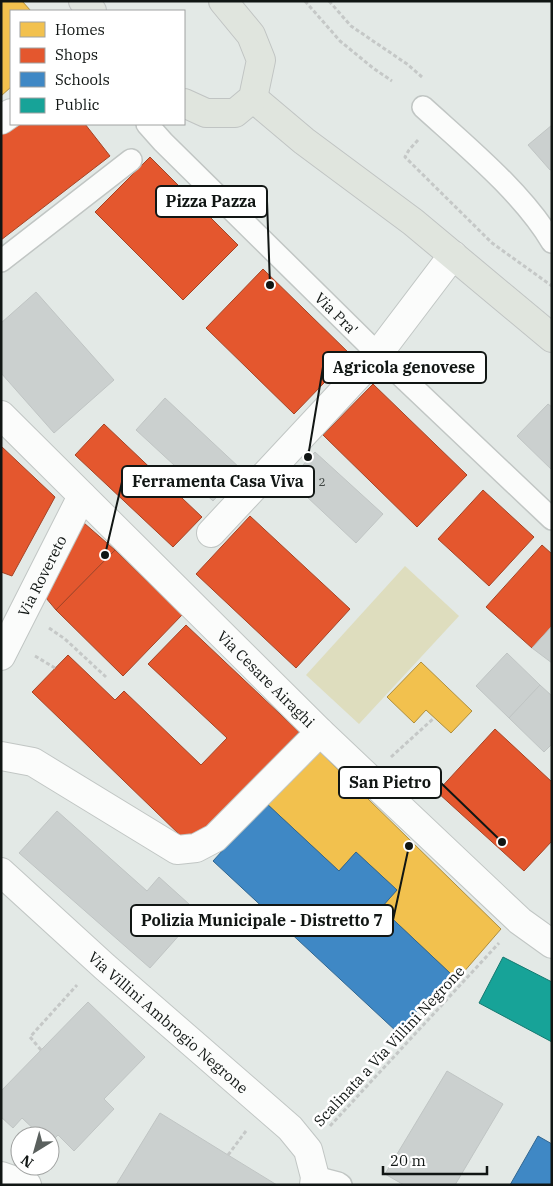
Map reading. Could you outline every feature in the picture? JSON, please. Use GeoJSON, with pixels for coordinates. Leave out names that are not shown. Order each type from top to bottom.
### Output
{"type":"FeatureCollection","features":[{"type":"Feature","properties":{"kind":"main road"},"geometry":{"type":"LineString","coordinates":[[185,103],[206,113],[235,113],[253,98],[261,60],[251,35],[223,1]]}},
{"type":"Feature","properties":{"kind":"main road"},"geometry":{"type":"LineString","coordinates":[[253,98],[304,141],[413,222],[552,338]]}},
{"type":"Feature","properties":{"kind":"street"},"geometry":{"type":"LineString","coordinates":[[430,113],[482,160],[540,222],[552,242]]}},
{"type":"Feature","properties":{"kind":"street","name":"Via Pra'"},"geometry":{"type":"LineString","coordinates":[[147,125],[378,354],[552,519]]}},
{"type":"Feature","properties":{"kind":"street"},"geometry":{"type":"LineString","coordinates":[[1,261],[131,160]]}},
{"type":"Feature","properties":{"kind":"street"},"geometry":{"type":"LineString","coordinates":[[211,533],[378,354],[454,255]]}},
{"type":"Feature","properties":{"kind":"street","name":"Via Cesare Airaghi"},"geometry":{"type":"LineString","coordinates":[[1,415],[320,732],[520,921],[547,932]]}},
{"type":"Feature","properties":{"kind":"street","name":"Via Rovereto"},"geometry":{"type":"LineString","coordinates":[[1,656],[82,496]]}},
{"type":"Feature","properties":{"kind":"street"},"geometry":{"type":"LineString","coordinates":[[1,756],[33,762],[177,850],[196,848],[215,838],[320,732]]}},
{"type":"Feature","properties":{"kind":"street","name":"Via Villini Ambrogio Negrone"},"geometry":{"type":"LineString","coordinates":[[1,872],[290,1128],[308,1150],[314,1181]]}},
{"type":"Feature","properties":{"kind":"street"},"geometry":{"type":"LineString","coordinates":[[1,1176],[27,1185]]}},
{"type":"Feature","properties":{"kind":"street"},"geometry":{"type":"LineString","coordinates":[[314,1181],[341,1185]]}},
{"type":"Feature","properties":{"kind":"path"},"geometry":{"type":"LineString","coordinates":[[306,1],[340,41],[372,68],[392,81]]}},
{"type":"Feature","properties":{"kind":"path"},"geometry":{"type":"LineString","coordinates":[[328,1],[351,26],[407,64],[422,77]]}},
{"type":"Feature","properties":{"kind":"path"},"geometry":{"type":"LineString","coordinates":[[430,113],[405,157],[492,243],[552,286]]}},
{"type":"Feature","properties":{"kind":"path"},"geometry":{"type":"LineString","coordinates":[[24,612],[65,639],[106,676]]}},
{"type":"Feature","properties":{"kind":"path"},"geometry":{"type":"LineString","coordinates":[[398,750],[434,718]]}},
{"type":"Feature","properties":{"kind":"path","name":"Scalinata a Via Villini Negrone"},"geometry":{"type":"LineString","coordinates":[[308,1150],[486,957]]}},
{"type":"Feature","properties":{"kind":"path"},"geometry":{"type":"LineString","coordinates":[[41,1050],[30,1037],[99,960]]}},
{"type":"Feature","properties":{"kind":"green space"},"geometry":{"type":"Polygon","coordinates":[[[405,566],[459,616],[359,724],[306,675],[405,566]]]}},
{"type":"Feature","properties":{"kind":"building: Homes"},"geometry":{"type":"Polygon","coordinates":[[[1,1],[22,1],[30,10],[10,10],[10,88],[1,96],[1,1]]]}},
{"type":"Feature","properties":{"kind":"building: Homes"},"geometry":{"type":"Polygon","coordinates":[[[421,662],[472,711],[451,733],[426,710],[414,723],[387,697],[421,662]]]}},
{"type":"Feature","properties":{"kind":"building: Homes"},"geometry":{"type":"Polygon","coordinates":[[[318,750],[501,929],[462,974],[451,974],[381,908],[397,890],[356,852],[339,871],[266,803],[318,750]]]}},
{"type":"Feature","properties":{"kind":"building: Shops"},"geometry":{"type":"Polygon","coordinates":[[[10,125],[86,125],[110,156],[1,240],[1,132],[10,125]]]}},
{"type":"Feature","properties":{"kind":"building: Shops"},"geometry":{"type":"Polygon","coordinates":[[[150,157],[238,245],[183,300],[95,212],[150,157]]]}},
{"type":"Feature","properties":{"kind":"building: Shops"},"geometry":{"type":"Polygon","coordinates":[[[263,269],[351,355],[294,414],[206,328],[263,269]]]}},
{"type":"Feature","properties":{"kind":"building: Shops"},"geometry":{"type":"Polygon","coordinates":[[[373,384],[467,475],[417,527],[323,435],[373,384]]]}},
{"type":"Feature","properties":{"kind":"building: Shops"},"geometry":{"type":"Polygon","coordinates":[[[104,424],[202,517],[173,547],[75,455],[104,424]]]}},
{"type":"Feature","properties":{"kind":"building: Shops"},"geometry":{"type":"Polygon","coordinates":[[[1,446],[55,497],[12,576],[1,572],[1,446]]]}},
{"type":"Feature","properties":{"kind":"building: Shops"},"geometry":{"type":"Polygon","coordinates":[[[483,490],[534,537],[489,586],[438,539],[483,490]]]}},
{"type":"Feature","properties":{"kind":"building: Shops"},"geometry":{"type":"Polygon","coordinates":[[[250,516],[350,609],[296,668],[196,574],[250,516]]]}},
{"type":"Feature","properties":{"kind":"building: Shops"},"geometry":{"type":"Polygon","coordinates":[[[84,523],[115,550],[56,610],[46,598],[84,523]]]}},
{"type":"Feature","properties":{"kind":"building: Shops"},"geometry":{"type":"Polygon","coordinates":[[[542,545],[552,554],[552,626],[532,648],[486,607],[542,545]]]}},
{"type":"Feature","properties":{"kind":"building: Shops"},"geometry":{"type":"Polygon","coordinates":[[[115,550],[182,615],[123,676],[56,610],[115,550]]]}},
{"type":"Feature","properties":{"kind":"building: Shops"},"geometry":{"type":"Polygon","coordinates":[[[186,625],[299,732],[202,835],[183,838],[32,692],[68,655],[115,700],[124,691],[201,765],[227,738],[148,664],[186,625]]]}},
{"type":"Feature","properties":{"kind":"building: Shops"},"geometry":{"type":"Polygon","coordinates":[[[495,729],[552,782],[552,841],[524,871],[437,792],[495,729]]]}},
{"type":"Feature","properties":{"kind":"building: Schools"},"geometry":{"type":"Polygon","coordinates":[[[266,803],[339,871],[356,852],[397,890],[381,908],[451,974],[397,1032],[213,861],[266,803]]]}},
{"type":"Feature","properties":{"kind":"building: Schools"},"geometry":{"type":"Polygon","coordinates":[[[538,1136],[552,1144],[552,1185],[510,1185],[538,1136]]]}},
{"type":"Feature","properties":{"kind":"building: Public"},"geometry":{"type":"Polygon","coordinates":[[[503,957],[552,982],[552,1042],[479,1003],[503,957]]]}},
{"type":"Feature","properties":{"kind":"building: Other"},"geometry":{"type":"Polygon","coordinates":[[[552,125],[552,169],[550,170],[528,145],[552,125]]]}},
{"type":"Feature","properties":{"kind":"building: Other"},"geometry":{"type":"Polygon","coordinates":[[[36,292],[114,380],[54,433],[1,373],[1,323],[36,292]]]}},
{"type":"Feature","properties":{"kind":"building: Other"},"geometry":{"type":"Polygon","coordinates":[[[165,398],[242,470],[213,501],[136,430],[165,398]]]}},
{"type":"Feature","properties":{"kind":"building: Other"},"geometry":{"type":"Polygon","coordinates":[[[548,404],[552,407],[552,470],[517,436],[548,404]]]}},
{"type":"Feature","properties":{"kind":"building: Other"},"geometry":{"type":"Polygon","coordinates":[[[315,452],[383,514],[356,543],[289,480],[315,452]]]}},
{"type":"Feature","properties":{"kind":"building: Other"},"geometry":{"type":"Polygon","coordinates":[[[552,626],[552,663],[532,648],[552,626]]]}},
{"type":"Feature","properties":{"kind":"building: Other"},"geometry":{"type":"Polygon","coordinates":[[[507,653],[540,685],[509,718],[476,686],[507,653]]]}},
{"type":"Feature","properties":{"kind":"building: Other"},"geometry":{"type":"Polygon","coordinates":[[[540,685],[552,696],[552,744],[544,752],[509,718],[540,685]]]}},
{"type":"Feature","properties":{"kind":"building: Other"},"geometry":{"type":"Polygon","coordinates":[[[57,811],[147,891],[159,877],[199,913],[150,968],[19,853],[57,811]]]}},
{"type":"Feature","properties":{"kind":"building: Other"},"geometry":{"type":"Polygon","coordinates":[[[88,1002],[145,1057],[104,1099],[114,1109],[74,1151],[60,1137],[60,1126],[30,1126],[22,1118],[15,1126],[11,1126],[1,1117],[1,1091],[88,1002]]]}},
{"type":"Feature","properties":{"kind":"building: Other"},"geometry":{"type":"Polygon","coordinates":[[[447,1071],[503,1104],[455,1185],[404,1185],[385,1174],[447,1071]]]}},
{"type":"Feature","properties":{"kind":"building: Other"},"geometry":{"type":"Polygon","coordinates":[[[160,1113],[228,1155],[277,1185],[116,1185],[160,1113]]]}},
{"type":"Feature","properties":{"kind":"place","name":"Pizza Pazza"},"geometry":{"type":"Point","coordinates":[270,285]}},
{"type":"Feature","properties":{"kind":"place","name":"Agricola genovese"},"geometry":{"type":"Point","coordinates":[308,457]}},
{"type":"Feature","properties":{"kind":"place","name":"Ferramenta Casa Viva"},"geometry":{"type":"Point","coordinates":[105,555]}},
{"type":"Feature","properties":{"kind":"place","name":"San Pietro"},"geometry":{"type":"Point","coordinates":[502,842]}},
{"type":"Feature","properties":{"kind":"place","name":"Polizia Municipale - Distretto 7"},"geometry":{"type":"Point","coordinates":[409,846]}}]}
